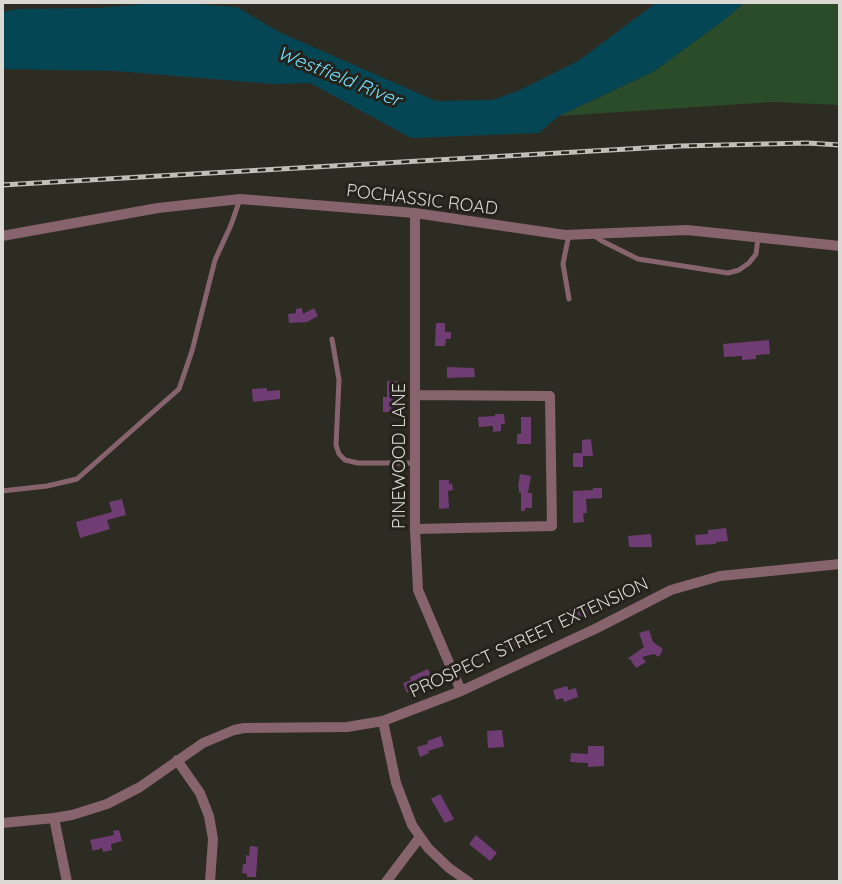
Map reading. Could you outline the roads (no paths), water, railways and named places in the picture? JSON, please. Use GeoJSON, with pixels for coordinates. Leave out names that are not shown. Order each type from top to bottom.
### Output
{"type":"FeatureCollection","features":[{"type":"Feature","properties":{"kind":"street","name":"POCHASSIC ROAD"},"geometry":{"type":"LineString","coordinates":[[2,236],[158,208],[240,199],[415,213],[569,234],[687,230],[840,246]]}},
{"type":"Feature","properties":{"kind":"street","name":"PINEWOOD LANE"},"geometry":{"type":"LineString","coordinates":[[415,213],[415,529],[418,590],[461,691]]}},
{"type":"Feature","properties":{"kind":"street"},"geometry":{"type":"LineString","coordinates":[[415,529],[552,526],[550,396],[416,395]]}},
{"type":"Feature","properties":{"kind":"street","name":"PROSPECT STREET EXTENSION"},"geometry":{"type":"LineString","coordinates":[[2,822],[54,818],[90,810],[116,800],[211,738],[234,730],[347,727],[383,721],[461,691],[595,629],[671,590],[720,576],[840,564]]}},
{"type":"Feature","properties":{"kind":"street"},"geometry":{"type":"LineString","coordinates":[[383,721],[401,798],[412,825],[438,858],[469,882]]}},
{"type":"Feature","properties":{"kind":"street"},"geometry":{"type":"LineString","coordinates":[[177,760],[200,793],[209,816],[213,839],[210,882]]}},
{"type":"Feature","properties":{"kind":"street"},"geometry":{"type":"LineString","coordinates":[[54,818],[67,882]]}},
{"type":"Feature","properties":{"kind":"street"},"geometry":{"type":"LineString","coordinates":[[386,882],[420,837]]}},
{"type":"Feature","properties":{"kind":"lane"},"geometry":{"type":"LineString","coordinates":[[2,491],[47,486],[77,479],[179,389],[192,351],[215,260],[240,199]]}},
{"type":"Feature","properties":{"kind":"lane"},"geometry":{"type":"LineString","coordinates":[[569,234],[564,269],[569,299]]}},
{"type":"Feature","properties":{"kind":"lane"},"geometry":{"type":"LineString","coordinates":[[591,234],[638,259],[728,272],[739,270],[749,263],[756,254],[758,237]]}},
{"type":"Feature","properties":{"kind":"lane"},"geometry":{"type":"LineString","coordinates":[[332,339],[339,390],[336,445],[339,454],[345,460],[358,463],[415,463]]}},
{"type":"Feature","properties":{"kind":"water","name":"Westfield River"},"geometry":{"type":"Polygon","coordinates":[[[167,2],[237,7],[279,32],[436,101],[492,100],[520,90],[578,61],[657,2],[745,2],[653,72],[559,116],[539,133],[411,138],[310,83],[273,84],[115,71],[2,69],[2,12],[167,2]]]}},
{"type":"Feature","properties":{"kind":"railway"},"geometry":{"type":"LineString","coordinates":[[2,185],[680,146],[807,143],[840,145]]}}]}
